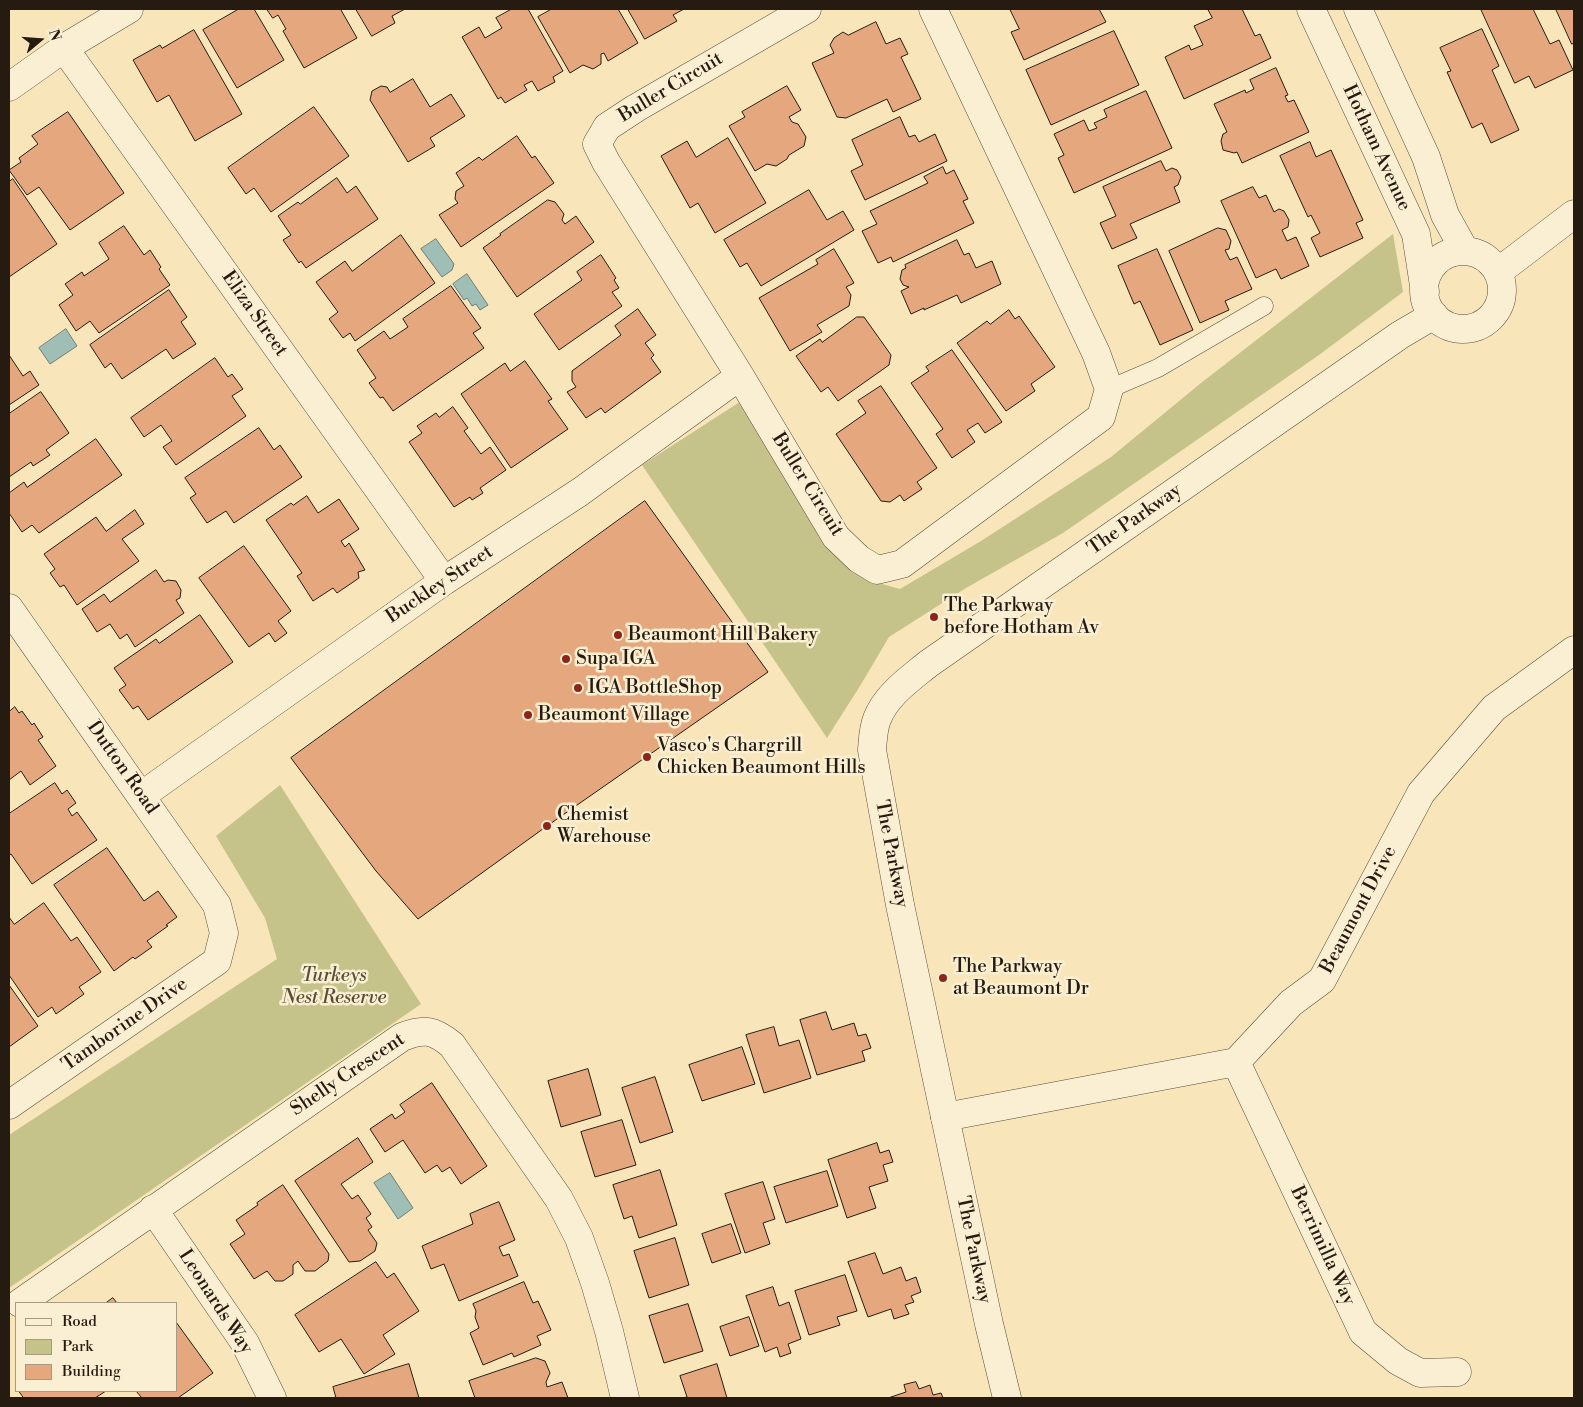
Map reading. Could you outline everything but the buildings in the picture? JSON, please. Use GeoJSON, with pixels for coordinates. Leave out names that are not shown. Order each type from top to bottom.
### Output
{"type":"FeatureCollection","features":[{"type":"Feature","properties":{"kind":"street"},"geometry":{"type":"LineString","coordinates":[[9,87],[64,48],[129,9]]}},
{"type":"Feature","properties":{"kind":"street","name":"Buller Circuit"},"geometry":{"type":"LineString","coordinates":[[807,9],[636,108],[607,127],[597,144],[606,162],[740,376],[836,537],[859,558],[877,570],[902,564],[1101,417],[1110,389]]}},
{"type":"Feature","properties":{"kind":"street"},"geometry":{"type":"LineString","coordinates":[[934,9],[1096,353],[1110,389]]}},
{"type":"Feature","properties":{"kind":"street","name":"Hotham Avenue"},"geometry":{"type":"LineString","coordinates":[[1311,9],[1416,234],[1429,304]]}},
{"type":"Feature","properties":{"kind":"street","name":"Hotham Avenue"},"geometry":{"type":"LineString","coordinates":[[1358,9],[1426,157],[1445,215],[1465,251]]}},
{"type":"Feature","properties":{"kind":"street","name":"Eliza Street"},"geometry":{"type":"LineString","coordinates":[[64,48],[444,581]]}},
{"type":"Feature","properties":{"kind":"street"},"geometry":{"type":"LineString","coordinates":[[1498,272],[1574,214]]}},
{"type":"Feature","properties":{"kind":"street"},"geometry":{"type":"LineString","coordinates":[[1465,251],[1483,256],[1498,272],[1502,284],[1502,296],[1490,318],[1479,325],[1455,328],[1443,323],[1429,304],[1426,279],[1431,267],[1440,258],[1452,252],[1465,251]]}},
{"type":"Feature","properties":{"kind":"street","name":"The Parkway"},"geometry":{"type":"LineString","coordinates":[[1007,1398],[989,1324],[900,905],[872,750],[878,717],[893,694],[928,664],[1400,335],[1429,304]]}},
{"type":"Feature","properties":{"kind":"street","name":"Buckley Street"},"geometry":{"type":"LineString","coordinates":[[141,796],[444,581],[580,492],[740,376]]}},
{"type":"Feature","properties":{"kind":"street","name":"Dutton Road"},"geometry":{"type":"LineString","coordinates":[[9,608],[217,905],[224,933]]}},
{"type":"Feature","properties":{"kind":"street","name":"Beaumont Drive"},"geometry":{"type":"LineString","coordinates":[[1236,1062],[1291,1004],[1322,980],[1421,793],[1494,708],[1574,650]]}},
{"type":"Feature","properties":{"kind":"street","name":"Tamborine Drive"},"geometry":{"type":"LineString","coordinates":[[9,1106],[217,961],[224,933]]}},
{"type":"Feature","properties":{"kind":"street","name":"Shelly Crescent"},"geometry":{"type":"LineString","coordinates":[[21,1302],[402,1037],[414,1032],[428,1031],[441,1035],[452,1045],[559,1199],[579,1238],[595,1282],[625,1398]]}},
{"type":"Feature","properties":{"kind":"street"},"geometry":{"type":"LineString","coordinates":[[945,1117],[1236,1062]]}},
{"type":"Feature","properties":{"kind":"street","name":"Berrimilla Way"},"geometry":{"type":"LineString","coordinates":[[1236,1062],[1362,1332],[1398,1360],[1420,1373],[1457,1372]]}},
{"type":"Feature","properties":{"kind":"street","name":"Leonards Way"},"geometry":{"type":"LineString","coordinates":[[154,1209],[245,1343],[272,1398]]}},
{"type":"Feature","properties":{"kind":"lane"},"geometry":{"type":"LineString","coordinates":[[1110,389],[1158,368],[1264,306]]}},
{"type":"Feature","properties":{"kind":"green space"},"geometry":{"type":"Polygon","coordinates":[[[1393,234],[1403,292],[1319,355],[1063,533],[966,588],[889,637],[827,738],[642,465],[749,396],[868,580],[900,589],[981,541],[1111,457],[1201,383],[1393,234]]]}},
{"type":"Feature","properties":{"kind":"green space","name":"Turkeys Nest Reserve"},"geometry":{"type":"Polygon","coordinates":[[[280,785],[421,1004],[9,1288],[9,1135],[277,959],[265,918],[216,836],[280,785]]]}},
{"type":"Feature","properties":{"kind":"water"},"geometry":{"type":"Polygon","coordinates":[[[436,239],[454,264],[452,270],[442,277],[421,249],[436,239]]]}},
{"type":"Feature","properties":{"kind":"water"},"geometry":{"type":"Polygon","coordinates":[[[467,274],[488,305],[480,310],[476,304],[472,306],[467,298],[464,300],[453,284],[467,274]]]}},
{"type":"Feature","properties":{"kind":"water"},"geometry":{"type":"Polygon","coordinates":[[[66,329],[77,346],[50,364],[39,348],[66,329]]]}},
{"type":"Feature","properties":{"kind":"water"},"geometry":{"type":"Polygon","coordinates":[[[390,1173],[413,1208],[398,1219],[374,1183],[390,1173]]]}},
{"type":"Feature","properties":{"kind":"place","name":"The Parkway before Hotham Av"},"geometry":{"type":"Point","coordinates":[934,617]}},
{"type":"Feature","properties":{"kind":"place","name":"Beaumont Hill Bakery"},"geometry":{"type":"Point","coordinates":[618,635]}},
{"type":"Feature","properties":{"kind":"place","name":"Supa IGA"},"geometry":{"type":"Point","coordinates":[566,659]}},
{"type":"Feature","properties":{"kind":"place","name":"IGA BottleShop"},"geometry":{"type":"Point","coordinates":[578,688]}},
{"type":"Feature","properties":{"kind":"place","name":"Beaumont Village"},"geometry":{"type":"Point","coordinates":[528,715]}},
{"type":"Feature","properties":{"kind":"place","name":"Vasco's Chargrill Chicken Beaumont Hills"},"geometry":{"type":"Point","coordinates":[647,757]}},
{"type":"Feature","properties":{"kind":"place","name":"Chemist Warehouse"},"geometry":{"type":"Point","coordinates":[547,826]}},
{"type":"Feature","properties":{"kind":"place","name":"The Parkway at Beaumont Dr"},"geometry":{"type":"Point","coordinates":[943,978]}}]}
